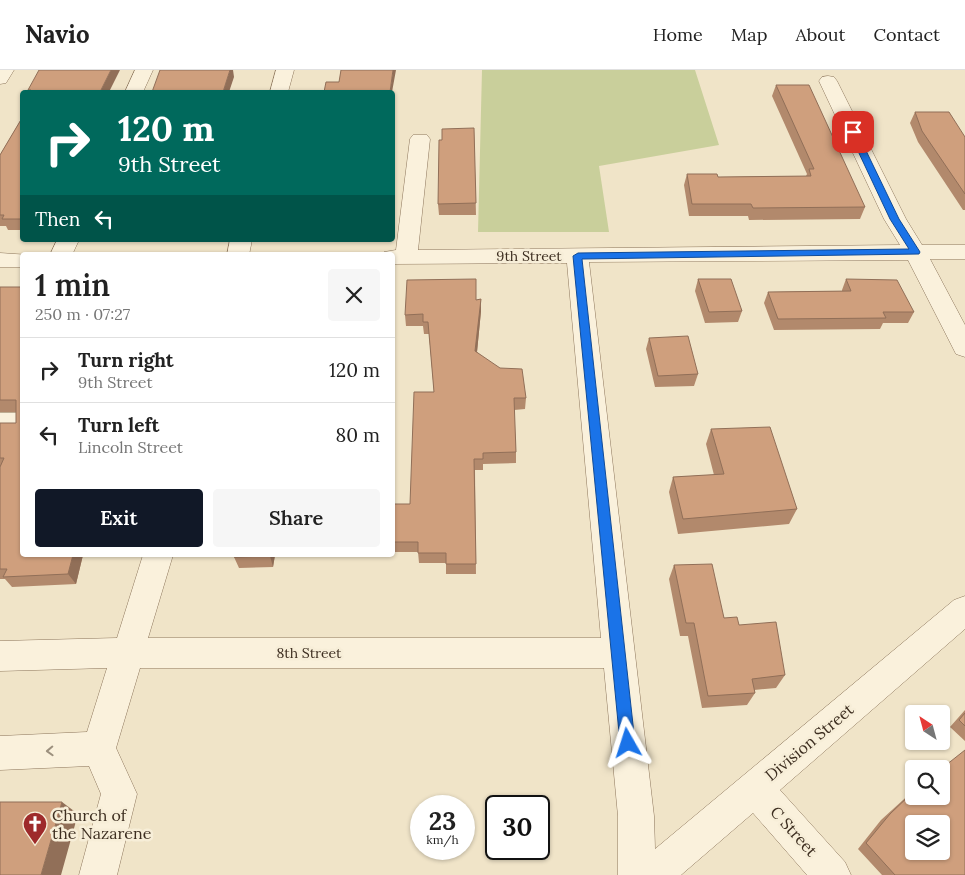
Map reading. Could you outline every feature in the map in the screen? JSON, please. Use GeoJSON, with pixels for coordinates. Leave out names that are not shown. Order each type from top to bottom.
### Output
{"type":"FeatureCollection","features":[{"type":"Feature","properties":{"kind":"street"},"geometry":{"type":"LineString","coordinates":[[0,79],[5,70]]}},
{"type":"Feature","properties":{"kind":"street"},"geometry":{"type":"LineString","coordinates":[[135,90],[144,70]]}},
{"type":"Feature","properties":{"kind":"street"},"geometry":{"type":"LineString","coordinates":[[280,90],[285,70]]}},
{"type":"Feature","properties":{"kind":"street"},"geometry":{"type":"LineString","coordinates":[[828,81],[894,219],[916,252],[965,348]]}},
{"type":"Feature","properties":{"kind":"street"},"geometry":{"type":"LineString","coordinates":[[400,257],[420,139]]}},
{"type":"Feature","properties":{"kind":"street","name":"9th Street"},"geometry":{"type":"LineString","coordinates":[[400,257],[965,252]]}},
{"type":"Feature","properties":{"kind":"street"},"geometry":{"type":"LineString","coordinates":[[578,256],[636,816],[637,875]]}},
{"type":"Feature","properties":{"kind":"street"},"geometry":{"type":"LineString","coordinates":[[0,260],[20,260]]}},
{"type":"Feature","properties":{"kind":"street"},"geometry":{"type":"LineString","coordinates":[[0,423],[20,423]]}},
{"type":"Feature","properties":{"kind":"street"},"geometry":{"type":"LineString","coordinates":[[98,875],[119,794],[99,750],[112,699],[130,653],[157,557]]}},
{"type":"Feature","properties":{"kind":"street","name":"Division Street"},"geometry":{"type":"LineString","coordinates":[[653,875],[965,610]]}},
{"type":"Feature","properties":{"kind":"street","name":"8th Street"},"geometry":{"type":"LineString","coordinates":[[0,656],[130,653],[618,653]]}},
{"type":"Feature","properties":{"kind":"street"},"geometry":{"type":"LineString","coordinates":[[0,753],[99,750]]}},
{"type":"Feature","properties":{"kind":"street","name":"C Street"},"geometry":{"type":"LineString","coordinates":[[755,788],[832,875]]}},
{"type":"Feature","properties":{"kind":"green space"},"geometry":{"type":"Polygon","coordinates":[[[482,70],[695,70],[719,145],[599,166],[609,232],[478,232],[482,70]]]}},
{"type":"Feature","properties":{"kind":"building"},"geometry":{"type":"Polygon","coordinates":[[[39,70],[111,70],[101,90],[28,90],[39,70]]]}},
{"type":"Feature","properties":{"kind":"building"},"geometry":{"type":"Polygon","coordinates":[[[160,70],[230,70],[224,90],[153,90],[160,70]]]}},
{"type":"Feature","properties":{"kind":"building"},"geometry":{"type":"Polygon","coordinates":[[[341,70],[393,70],[390,90],[324,90],[326,82],[339,82],[341,70]]]}},
{"type":"Feature","properties":{"kind":"building"},"geometry":{"type":"Polygon","coordinates":[[[776,85],[809,85],[865,207],[753,208],[751,204],[692,204],[687,174],[717,174],[718,177],[811,176],[809,169],[814,169],[776,85]]]}},
{"type":"Feature","properties":{"kind":"building"},"geometry":{"type":"Polygon","coordinates":[[[915,112],[949,112],[965,137],[965,194],[922,131],[915,112]]]}},
{"type":"Feature","properties":{"kind":"building"},"geometry":{"type":"Polygon","coordinates":[[[20,121],[20,219],[2,219],[4,215],[0,215],[0,155],[20,121]]]}},
{"type":"Feature","properties":{"kind":"building"},"geometry":{"type":"Polygon","coordinates":[[[474,128],[476,203],[438,204],[439,140],[442,140],[442,129],[474,128]]]}},
{"type":"Feature","properties":{"kind":"building"},"geometry":{"type":"Polygon","coordinates":[[[476,279],[476,300],[481,299],[475,351],[500,368],[522,369],[526,398],[514,398],[516,452],[483,453],[483,459],[474,459],[476,564],[446,564],[446,553],[418,553],[418,542],[395,542],[395,504],[410,504],[414,392],[434,392],[428,322],[423,322],[423,314],[405,315],[407,280],[476,279]]]}},
{"type":"Feature","properties":{"kind":"building"},"geometry":{"type":"Polygon","coordinates":[[[698,279],[731,279],[742,311],[709,312],[698,279]]]}},
{"type":"Feature","properties":{"kind":"building"},"geometry":{"type":"Polygon","coordinates":[[[846,279],[897,280],[914,312],[883,312],[886,318],[778,319],[768,292],[851,291],[846,279]]]}},
{"type":"Feature","properties":{"kind":"building"},"geometry":{"type":"Polygon","coordinates":[[[0,287],[20,287],[20,557],[72,557],[68,574],[3,577],[7,569],[0,569],[0,467],[4,458],[0,458],[0,423],[16,423],[16,400],[0,400],[0,287]]]}},
{"type":"Feature","properties":{"kind":"building"},"geometry":{"type":"Polygon","coordinates":[[[688,336],[698,374],[658,376],[649,338],[688,336]]]}},
{"type":"Feature","properties":{"kind":"building"},"geometry":{"type":"Polygon","coordinates":[[[770,427],[797,509],[683,519],[673,477],[724,474],[711,429],[770,427]]]}},
{"type":"Feature","properties":{"kind":"building"},"geometry":{"type":"Polygon","coordinates":[[[712,564],[724,618],[737,617],[739,625],[776,622],[785,675],[752,679],[755,693],[708,696],[694,623],[686,623],[674,565],[712,564]]]}},
{"type":"Feature","properties":{"kind":"building"},"geometry":{"type":"Polygon","coordinates":[[[965,713],[965,726],[959,720],[965,713]]]}},
{"type":"Feature","properties":{"kind":"building"},"geometry":{"type":"Polygon","coordinates":[[[965,750],[965,875],[895,875],[866,843],[890,814],[905,800],[905,805],[950,805],[950,762],[965,750]]]}},
{"type":"Feature","properties":{"kind":"building","name":"Church of the Nazarene"},"geometry":{"type":"Polygon","coordinates":[[[0,802],[62,802],[41,875],[0,875],[0,802]]]}},
{"type":"Feature","properties":{"kind":"place","name":"Church of the Nazarene"},"geometry":{"type":"Point","coordinates":[35,845]}},
{"type":"Feature","properties":{"kind":"route"},"geometry":{"type":"LineString","coordinates":[[628,743],[578,256],[916,252],[894,219],[853,132]]}}]}
